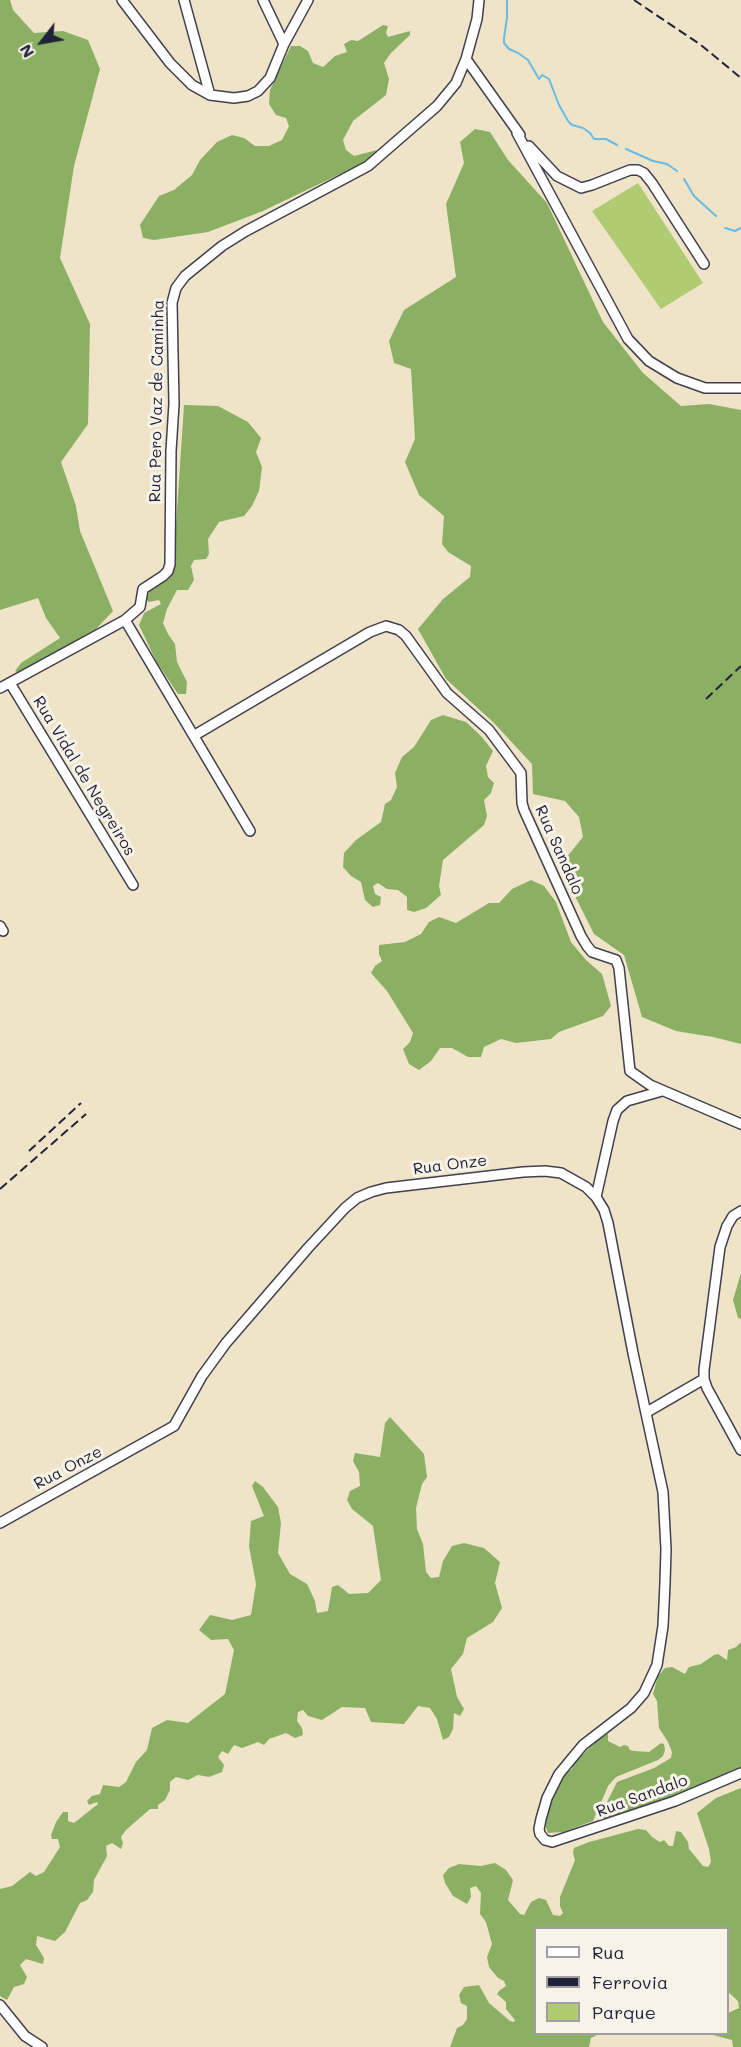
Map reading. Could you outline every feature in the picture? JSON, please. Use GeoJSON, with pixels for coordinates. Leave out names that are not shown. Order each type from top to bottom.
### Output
{"type":"FeatureCollection","features":[{"type":"Feature","properties":{"kind":"street"},"geometry":{"type":"LineString","coordinates":[[122,0],[170,63],[192,85],[210,95],[234,98],[248,96],[258,91],[270,78],[284,45],[308,0]]}},
{"type":"Feature","properties":{"kind":"street"},"geometry":{"type":"LineString","coordinates":[[184,0],[210,95]]}},
{"type":"Feature","properties":{"kind":"street"},"geometry":{"type":"LineString","coordinates":[[263,0],[284,45]]}},
{"type":"Feature","properties":{"kind":"street","name":"Rua Pero Vaz de Caminha"},"geometry":{"type":"LineString","coordinates":[[0,688],[125,620],[140,607],[143,589],[168,571],[174,404],[172,303],[176,288],[185,276],[230,241],[368,166],[436,106],[456,83],[466,59],[477,19],[478,0]]}},
{"type":"Feature","properties":{"kind":"street"},"geometry":{"type":"LineString","coordinates":[[466,59],[517,133],[628,339],[649,361],[676,378],[705,388],[741,388]]}},
{"type":"Feature","properties":{"kind":"street"},"geometry":{"type":"LineString","coordinates":[[517,133],[557,176],[581,188],[630,170],[644,173],[676,218],[704,264]]}},
{"type":"Feature","properties":{"kind":"street"},"geometry":{"type":"LineString","coordinates":[[125,620],[250,831]]}},
{"type":"Feature","properties":{"kind":"street","name":"Rua Sandalo"},"geometry":{"type":"LineString","coordinates":[[195,735],[370,632],[386,626],[399,630],[406,636],[447,693],[489,730],[521,773],[524,810],[586,946],[592,952],[616,960],[619,968],[630,1071],[639,1079],[663,1092],[741,1124]]}},
{"type":"Feature","properties":{"kind":"street","name":"Rua Vidal de Negreiros"},"geometry":{"type":"LineString","coordinates":[[10,683],[133,885]]}},
{"type":"Feature","properties":{"kind":"street"},"geometry":{"type":"LineString","coordinates":[[596,1197],[617,1110],[627,1101],[663,1092]]}},
{"type":"Feature","properties":{"kind":"street","name":"Rua Onze"},"geometry":{"type":"LineString","coordinates":[[0,1523],[174,1426],[202,1376],[226,1342],[308,1248],[357,1198],[386,1188],[545,1171],[561,1173],[586,1187],[604,1210],[608,1223],[663,1492],[666,1549],[663,1626],[657,1665],[644,1693],[631,1708],[583,1746],[559,1774],[547,1798],[539,1829],[545,1840],[552,1842]]}},
{"type":"Feature","properties":{"kind":"street"},"geometry":{"type":"LineString","coordinates":[[741,1211],[733,1216],[726,1226],[720,1247],[704,1379],[741,1449]]}},
{"type":"Feature","properties":{"kind":"street"},"geometry":{"type":"LineString","coordinates":[[647,1412],[704,1379]]}},
{"type":"Feature","properties":{"kind":"street","name":"Rua Sandalo"},"geometry":{"type":"LineString","coordinates":[[552,1842],[675,1802],[741,1773]]}},
{"type":"Feature","properties":{"kind":"street"},"geometry":{"type":"LineString","coordinates":[[0,2005],[25,2036],[42,2047]]}},
{"type":"Feature","properties":{"kind":"green space"},"geometry":{"type":"Polygon","coordinates":[[[0,0],[10,0],[13,10],[34,33],[63,31],[88,40],[100,69],[74,166],[60,258],[90,324],[88,424],[61,462],[76,506],[80,531],[113,611],[96,629],[19,673],[15,671],[21,663],[60,638],[46,618],[38,598],[0,610],[0,0]]]}},
{"type":"Feature","properties":{"kind":"green space"},"geometry":{"type":"Polygon","coordinates":[[[383,25],[388,26],[386,33],[388,37],[410,31],[410,35],[384,63],[389,79],[386,95],[353,121],[343,140],[346,150],[354,156],[377,150],[376,154],[361,164],[263,211],[208,232],[154,240],[143,238],[140,225],[159,196],[174,190],[192,175],[200,160],[217,142],[232,135],[244,138],[255,146],[269,146],[282,140],[289,126],[286,118],[276,115],[269,104],[270,90],[291,46],[300,46],[308,51],[313,63],[323,67],[335,56],[347,52],[344,44],[351,40],[358,41],[383,25]]]}},
{"type":"Feature","properties":{"kind":"green space"},"geometry":{"type":"Polygon","coordinates":[[[475,129],[490,132],[508,160],[547,203],[603,322],[643,373],[681,406],[709,404],[741,410],[741,1044],[676,1031],[642,1017],[624,955],[594,934],[570,886],[566,858],[583,837],[579,817],[565,801],[533,794],[532,764],[493,722],[446,679],[418,629],[443,599],[470,577],[471,566],[448,552],[442,544],[444,516],[419,495],[405,462],[415,439],[411,369],[394,363],[389,341],[404,310],[456,277],[446,204],[464,163],[460,142],[475,129]]]}},
{"type":"Feature","properties":{"kind":"green space"},"geometry":{"type":"Polygon","coordinates":[[[638,183],[703,283],[661,309],[592,211],[638,183]]]}},
{"type":"Feature","properties":{"kind":"green space"},"geometry":{"type":"Polygon","coordinates":[[[184,405],[218,406],[248,422],[261,438],[256,452],[262,467],[259,491],[252,506],[244,516],[219,522],[208,539],[209,554],[206,559],[194,560],[191,566],[194,580],[188,590],[177,590],[167,609],[163,623],[175,644],[177,662],[187,682],[186,694],[178,694],[156,661],[139,625],[144,613],[161,604],[159,600],[149,602],[145,599],[152,588],[167,579],[173,571],[184,405]]]}},
{"type":"Feature","properties":{"kind":"green space"},"geometry":{"type":"Polygon","coordinates":[[[443,715],[466,722],[493,751],[486,766],[488,777],[494,783],[491,793],[484,800],[487,816],[484,825],[443,860],[439,886],[441,895],[426,908],[414,912],[407,910],[407,897],[398,890],[387,889],[378,883],[373,886],[375,894],[381,897],[380,905],[373,907],[365,900],[361,882],[343,867],[344,853],[356,840],[381,822],[385,804],[391,800],[397,787],[395,773],[402,757],[414,747],[431,720],[443,715]]]}},
{"type":"Feature","properties":{"kind":"green space"},"geometry":{"type":"Polygon","coordinates":[[[531,880],[544,886],[556,902],[571,942],[602,974],[611,1006],[603,1016],[559,1032],[551,1039],[516,1043],[501,1039],[484,1047],[481,1057],[468,1057],[452,1048],[440,1048],[431,1061],[419,1070],[409,1064],[403,1049],[410,1042],[413,1033],[387,991],[371,973],[382,961],[379,945],[405,942],[421,934],[429,922],[439,917],[456,923],[489,903],[499,903],[512,889],[531,880]]]}},
{"type":"Feature","properties":{"kind":"green space"},"geometry":{"type":"Polygon","coordinates":[[[741,1273],[741,1319],[738,1318],[733,1300],[741,1273]]]}},
{"type":"Feature","properties":{"kind":"green space"},"geometry":{"type":"Polygon","coordinates":[[[390,1417],[424,1454],[427,1477],[422,1484],[416,1508],[417,1529],[423,1544],[426,1572],[431,1578],[439,1577],[443,1561],[452,1546],[464,1543],[484,1548],[500,1562],[495,1583],[502,1608],[493,1622],[467,1638],[463,1654],[451,1669],[457,1697],[464,1709],[460,1716],[454,1713],[453,1729],[449,1737],[443,1740],[437,1719],[430,1708],[418,1706],[404,1724],[371,1722],[365,1708],[342,1707],[322,1720],[308,1716],[303,1710],[298,1712],[297,1721],[302,1728],[303,1735],[295,1738],[286,1733],[269,1739],[264,1745],[258,1742],[242,1748],[234,1745],[228,1754],[222,1751],[218,1757],[224,1765],[222,1772],[209,1777],[198,1775],[188,1780],[176,1777],[170,1782],[170,1790],[165,1800],[158,1805],[158,1809],[150,1809],[126,1830],[121,1837],[123,1843],[121,1849],[112,1843],[106,1846],[107,1856],[94,1880],[93,1892],[87,1900],[80,1903],[65,1932],[55,1941],[37,1936],[36,1945],[44,1958],[43,1964],[26,1959],[20,1965],[27,1977],[24,1984],[14,1987],[7,2000],[0,1996],[0,1889],[12,1886],[30,1872],[36,1876],[44,1872],[60,1847],[58,1839],[52,1839],[51,1835],[63,1812],[68,1812],[68,1821],[74,1823],[98,1804],[97,1802],[89,1805],[87,1801],[92,1796],[100,1794],[103,1785],[119,1787],[126,1782],[136,1762],[147,1750],[152,1728],[167,1720],[188,1723],[225,1694],[234,1650],[228,1639],[211,1640],[199,1630],[210,1615],[232,1620],[251,1615],[256,1584],[249,1546],[251,1521],[264,1516],[252,1486],[255,1481],[263,1487],[278,1507],[281,1523],[278,1553],[290,1574],[307,1584],[315,1601],[317,1613],[328,1611],[332,1587],[338,1585],[349,1594],[368,1593],[381,1580],[373,1526],[352,1509],[347,1500],[350,1491],[360,1486],[359,1472],[353,1461],[355,1453],[380,1457],[385,1423],[390,1417]]]}},
{"type":"Feature","properties":{"kind":"green space"},"geometry":{"type":"Polygon","coordinates":[[[741,1642],[741,1771],[673,1800],[604,1820],[606,1804],[617,1782],[654,1768],[671,1758],[672,1752],[668,1742],[659,1728],[657,1701],[653,1694],[658,1676],[665,1668],[672,1667],[685,1674],[689,1667],[701,1664],[718,1654],[727,1660],[728,1650],[741,1642]]]}},
{"type":"Feature","properties":{"kind":"green space"},"geometry":{"type":"Polygon","coordinates":[[[604,1734],[608,1734],[608,1741],[620,1747],[628,1746],[630,1750],[649,1752],[661,1743],[664,1744],[665,1750],[663,1756],[658,1760],[616,1777],[608,1786],[593,1821],[563,1832],[548,1833],[544,1822],[557,1785],[572,1769],[573,1764],[604,1734]]]}},
{"type":"Feature","properties":{"kind":"green space"},"geometry":{"type":"Polygon","coordinates":[[[741,1788],[741,2047],[733,2047],[732,2040],[713,2035],[729,2035],[729,2013],[739,2008],[738,2001],[729,1993],[729,1927],[534,1927],[534,2035],[597,2035],[591,2038],[589,2047],[450,2047],[457,2028],[467,2019],[467,2006],[461,2003],[459,1995],[464,1987],[479,1985],[489,2003],[510,2021],[515,2020],[506,2009],[506,2002],[497,1994],[506,1986],[504,1981],[498,1978],[489,1967],[487,1957],[492,1944],[486,1922],[480,1914],[481,1893],[476,1886],[470,1888],[471,1897],[467,1904],[453,1896],[443,1875],[449,1868],[459,1864],[481,1866],[495,1863],[506,1870],[513,1880],[508,1900],[520,1914],[524,1915],[531,1902],[539,1898],[546,1900],[553,1915],[560,1916],[563,1913],[560,1897],[575,1860],[574,1848],[589,1842],[638,1829],[646,1830],[660,1842],[664,1840],[669,1846],[673,1846],[676,1831],[681,1832],[688,1842],[689,1849],[703,1866],[708,1867],[711,1862],[709,1849],[697,1813],[716,1798],[741,1788]]]}},
{"type":"Feature","properties":{"kind":"waterway"},"geometry":{"type":"LineString","coordinates":[[507,0],[504,43],[509,49],[528,60],[539,79],[542,75],[549,79],[559,105],[572,125],[583,128],[594,139],[606,139],[617,145]]}},
{"type":"Feature","properties":{"kind":"waterway"},"geometry":{"type":"LineString","coordinates":[[626,149],[653,161],[667,164],[677,171]]}},
{"type":"Feature","properties":{"kind":"waterway"},"geometry":{"type":"LineString","coordinates":[[684,179],[694,196],[716,216]]}},
{"type":"Feature","properties":{"kind":"waterway"},"geometry":{"type":"LineString","coordinates":[[725,228],[735,231],[741,228]]}},
{"type":"Feature","properties":{"kind":"railway"},"geometry":{"type":"LineString","coordinates":[[634,0],[701,45],[741,78]]}},
{"type":"Feature","properties":{"kind":"railway"},"geometry":{"type":"LineString","coordinates":[[706,699],[741,666]]}},
{"type":"Feature","properties":{"kind":"railway"},"geometry":{"type":"LineString","coordinates":[[29,1151],[81,1103]]}},
{"type":"Feature","properties":{"kind":"railway"},"geometry":{"type":"LineString","coordinates":[[0,1189],[86,1114]]}}]}
